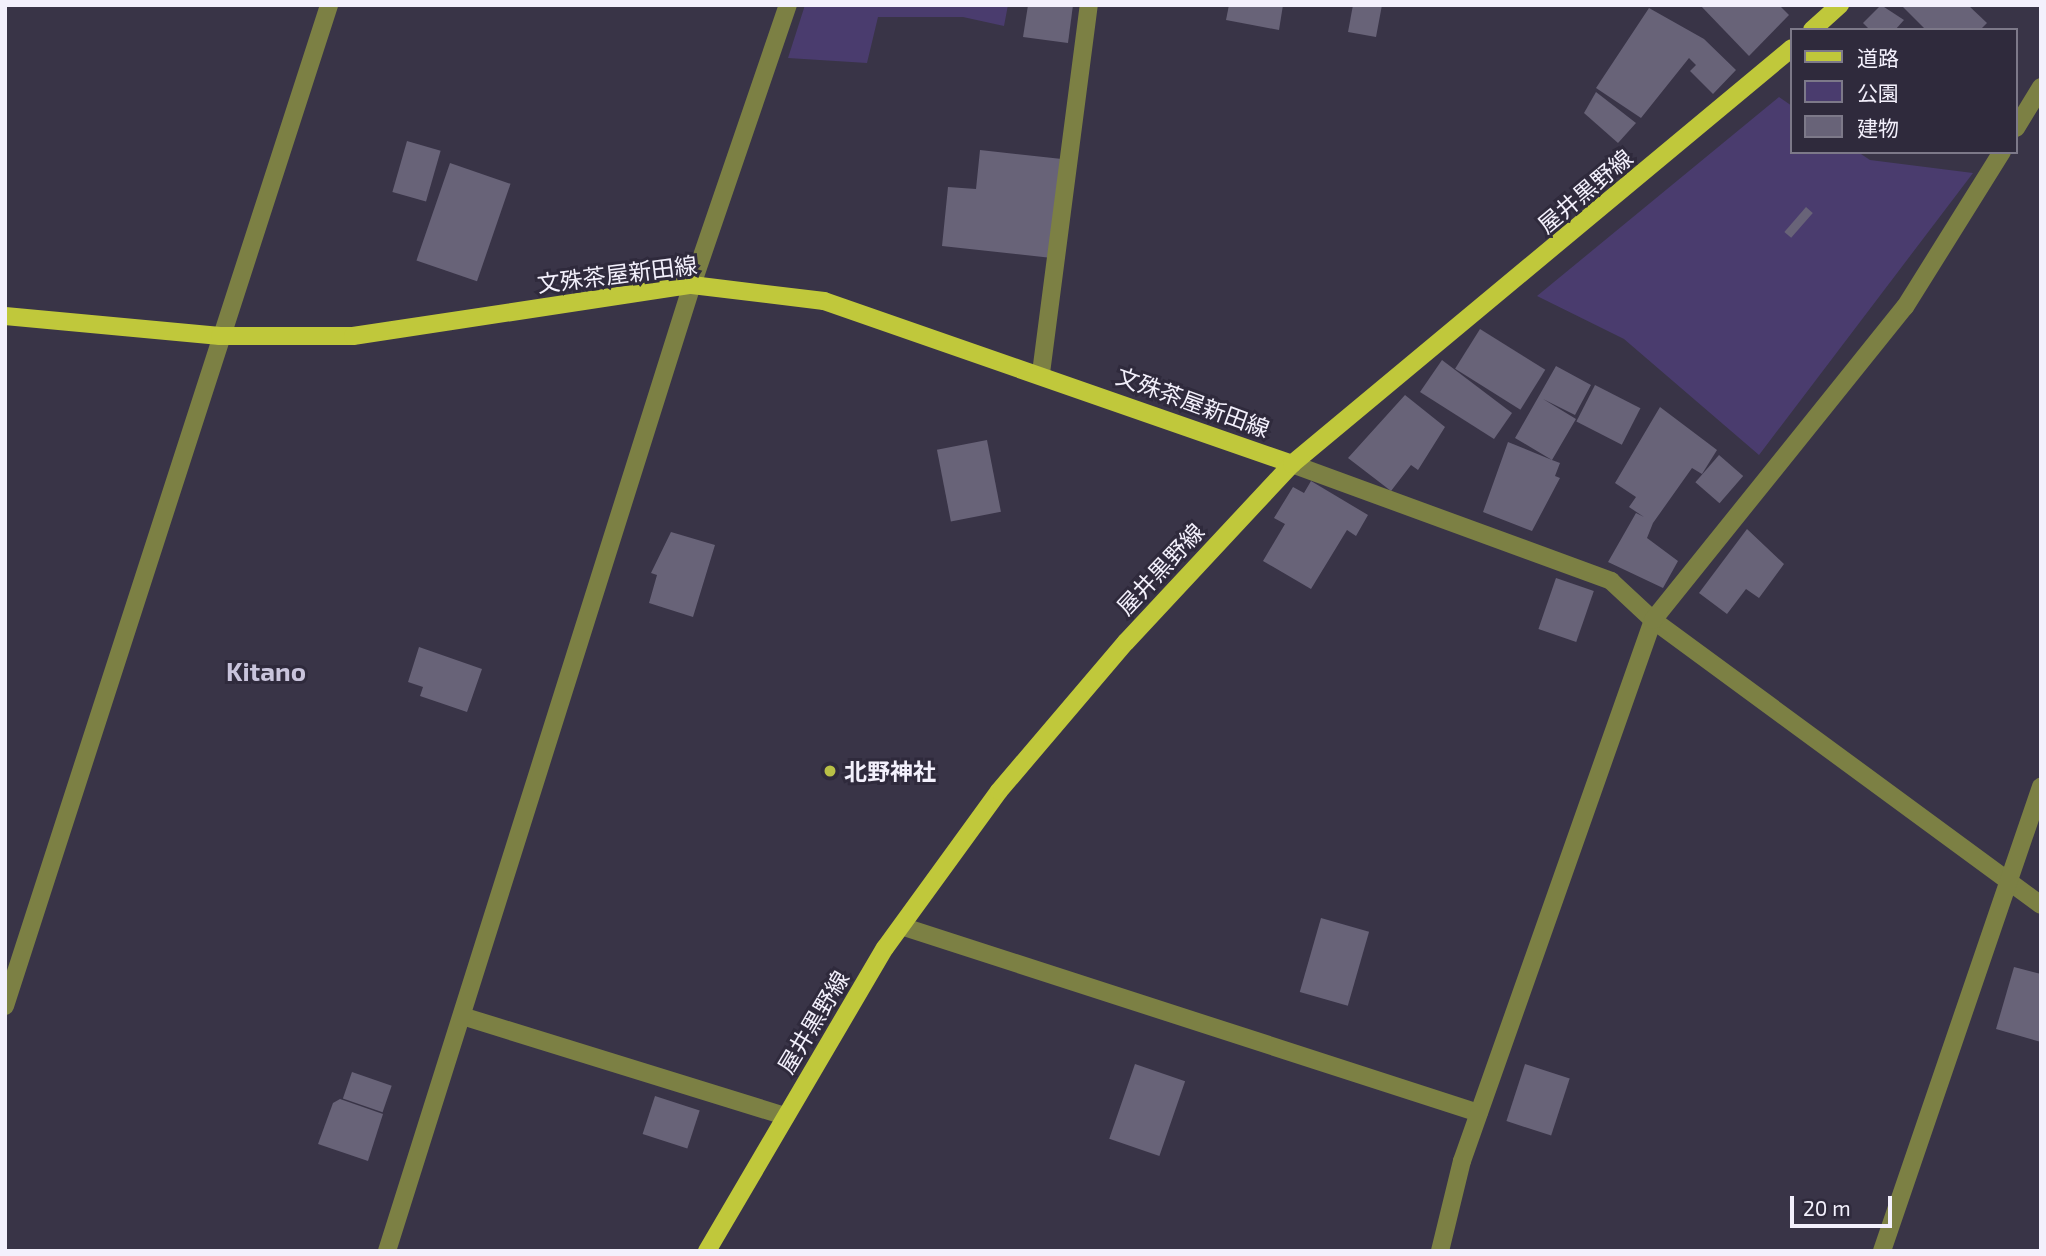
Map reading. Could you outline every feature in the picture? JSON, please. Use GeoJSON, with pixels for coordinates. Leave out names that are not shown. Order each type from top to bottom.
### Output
{"type":"FeatureCollection","features":[{"type":"Feature","properties":{"kind":"main road"},"geometry":{"type":"LineString","coordinates":[[1814,28],[1840,5]]}},
{"type":"Feature","properties":{"kind":"main road","name":"屋井黒野線"},"geometry":{"type":"LineString","coordinates":[[707,1251],[885,948],[904,927],[999,791],[1126,642],[1292,464],[1790,49]]}},
{"type":"Feature","properties":{"kind":"main road","name":"文殊茶屋新田線"},"geometry":{"type":"LineString","coordinates":[[5,316],[220,336],[353,336],[692,285],[824,301],[1041,373],[1292,464]]}},
{"type":"Feature","properties":{"kind":"street"},"geometry":{"type":"LineString","coordinates":[[5,1006],[328,5]]}},
{"type":"Feature","properties":{"kind":"street"},"geometry":{"type":"LineString","coordinates":[[387,1251],[692,285],[788,5]]}},
{"type":"Feature","properties":{"kind":"street"},"geometry":{"type":"LineString","coordinates":[[1041,373],[1089,5]]}},
{"type":"Feature","properties":{"kind":"street"},"geometry":{"type":"LineString","coordinates":[[2018,125],[2041,87]]}},
{"type":"Feature","properties":{"kind":"street"},"geometry":{"type":"LineString","coordinates":[[1440,1251],[1479,1113],[1653,620],[1905,307],[2001,154]]}},
{"type":"Feature","properties":{"kind":"street"},"geometry":{"type":"LineString","coordinates":[[1292,464],[1611,582],[1653,620],[2011,878],[2041,905]]}},
{"type":"Feature","properties":{"kind":"street"},"geometry":{"type":"LineString","coordinates":[[1882,1251],[2041,786]]}},
{"type":"Feature","properties":{"kind":"street"},"geometry":{"type":"LineString","coordinates":[[904,927],[1479,1113]]}},
{"type":"Feature","properties":{"kind":"street"},"geometry":{"type":"LineString","coordinates":[[462,1016],[786,1116]]}},
{"type":"Feature","properties":{"kind":"green space"},"geometry":{"type":"Polygon","coordinates":[[[805,5],[1008,5],[1004,26],[963,17],[878,17],[867,63],[788,58],[805,5]]]}},
{"type":"Feature","properties":{"kind":"green space"},"geometry":{"type":"Polygon","coordinates":[[[1779,97],[1790,105],[1790,154],[1861,154],[1870,160],[1973,173],[1759,455],[1624,339],[1537,296],[1779,97]]]}},
{"type":"Feature","properties":{"kind":"building"},"geometry":{"type":"Polygon","coordinates":[[[1028,5],[1073,5],[1068,43],[1023,37],[1028,5]]]}},
{"type":"Feature","properties":{"kind":"building"},"geometry":{"type":"Polygon","coordinates":[[[1229,5],[1283,5],[1279,30],[1226,20],[1229,5]]]}},
{"type":"Feature","properties":{"kind":"building"},"geometry":{"type":"Polygon","coordinates":[[[1353,5],[1382,5],[1376,37],[1348,32],[1353,5]]]}},
{"type":"Feature","properties":{"kind":"building"},"geometry":{"type":"Polygon","coordinates":[[[1700,5],[1779,5],[1789,15],[1749,56],[1700,5]]]}},
{"type":"Feature","properties":{"kind":"building"},"geometry":{"type":"Polygon","coordinates":[[[1881,5],[1904,20],[1897,28],[1868,28],[1863,23],[1881,5]]]}},
{"type":"Feature","properties":{"kind":"building"},"geometry":{"type":"Polygon","coordinates":[[[1901,5],[1968,5],[1987,23],[1982,28],[1924,28],[1901,5]]]}},
{"type":"Feature","properties":{"kind":"building"},"geometry":{"type":"Polygon","coordinates":[[[1649,8],[1704,39],[1736,70],[1713,94],[1690,71],[1696,65],[1689,58],[1641,118],[1596,88],[1649,8]]]}},
{"type":"Feature","properties":{"kind":"building"},"geometry":{"type":"Polygon","coordinates":[[[1596,92],[1636,123],[1618,143],[1584,113],[1596,92]]]}},
{"type":"Feature","properties":{"kind":"building"},"geometry":{"type":"Polygon","coordinates":[[[407,141],[441,151],[426,202],[392,192],[407,141]]]}},
{"type":"Feature","properties":{"kind":"building"},"geometry":{"type":"Polygon","coordinates":[[[980,150],[1062,159],[1052,258],[942,246],[948,187],[976,189],[980,150]]]}},
{"type":"Feature","properties":{"kind":"building"},"geometry":{"type":"Polygon","coordinates":[[[450,163],[511,184],[477,281],[416,260],[450,163]]]}},
{"type":"Feature","properties":{"kind":"building"},"geometry":{"type":"Polygon","coordinates":[[[1806,207],[1813,213],[1791,238],[1784,232],[1806,207]]]}},
{"type":"Feature","properties":{"kind":"building"},"geometry":{"type":"Polygon","coordinates":[[[1480,329],[1545,370],[1520,410],[1455,369],[1480,329]]]}},
{"type":"Feature","properties":{"kind":"building"},"geometry":{"type":"Polygon","coordinates":[[[1442,360],[1512,413],[1494,439],[1420,392],[1442,360]]]}},
{"type":"Feature","properties":{"kind":"building"},"geometry":{"type":"Polygon","coordinates":[[[1556,366],[1591,385],[1575,415],[1543,399],[1576,419],[1552,460],[1515,438],[1556,366]]]}},
{"type":"Feature","properties":{"kind":"building"},"geometry":{"type":"Polygon","coordinates":[[[1595,385],[1640,408],[1622,445],[1576,422],[1595,385]]]}},
{"type":"Feature","properties":{"kind":"building"},"geometry":{"type":"Polygon","coordinates":[[[1405,395],[1445,427],[1418,470],[1411,465],[1391,491],[1348,458],[1405,395]]]}},
{"type":"Feature","properties":{"kind":"building"},"geometry":{"type":"Polygon","coordinates":[[[1660,407],[1717,450],[1702,474],[1692,468],[1653,523],[1647,538],[1678,561],[1663,588],[1608,562],[1636,513],[1644,517],[1629,507],[1636,497],[1615,483],[1660,407]]]}},
{"type":"Feature","properties":{"kind":"building"},"geometry":{"type":"Polygon","coordinates":[[[987,440],[1001,512],[951,521],[937,450],[987,440]]]}},
{"type":"Feature","properties":{"kind":"building"},"geometry":{"type":"Polygon","coordinates":[[[1508,442],[1560,463],[1555,476],[1560,478],[1532,531],[1483,512],[1508,442]]]}},
{"type":"Feature","properties":{"kind":"building"},"geometry":{"type":"Polygon","coordinates":[[[1719,455],[1743,476],[1720,503],[1695,482],[1719,455]]]}},
{"type":"Feature","properties":{"kind":"building"},"geometry":{"type":"Polygon","coordinates":[[[1311,481],[1368,515],[1356,536],[1347,530],[1311,589],[1263,561],[1285,524],[1274,518],[1293,487],[1304,493],[1311,481]]]}},
{"type":"Feature","properties":{"kind":"building"},"geometry":{"type":"Polygon","coordinates":[[[1747,529],[1784,564],[1759,598],[1746,589],[1727,614],[1699,593],[1747,529]]]}},
{"type":"Feature","properties":{"kind":"building"},"geometry":{"type":"Polygon","coordinates":[[[671,532],[715,545],[693,617],[649,603],[657,575],[651,573],[671,532]]]}},
{"type":"Feature","properties":{"kind":"building"},"geometry":{"type":"Polygon","coordinates":[[[1556,578],[1594,591],[1576,642],[1538,629],[1556,578]]]}},
{"type":"Feature","properties":{"kind":"building"},"geometry":{"type":"Polygon","coordinates":[[[419,647],[482,669],[467,712],[420,696],[423,687],[408,682],[419,647]]]}},
{"type":"Feature","properties":{"kind":"building"},"geometry":{"type":"Polygon","coordinates":[[[1321,918],[1369,932],[1348,1006],[1300,992],[1321,918]]]}},
{"type":"Feature","properties":{"kind":"building"},"geometry":{"type":"Polygon","coordinates":[[[2014,967],[2041,974],[2041,1042],[1996,1029],[2014,967]]]}},
{"type":"Feature","properties":{"kind":"building"},"geometry":{"type":"Polygon","coordinates":[[[1135,1064],[1185,1081],[1159,1156],[1109,1139],[1135,1064]]]}},
{"type":"Feature","properties":{"kind":"building"},"geometry":{"type":"Polygon","coordinates":[[[1525,1064],[1570,1079],[1551,1136],[1506,1121],[1525,1064]]]}},
{"type":"Feature","properties":{"kind":"building"},"geometry":{"type":"Polygon","coordinates":[[[352,1072],[392,1086],[383,1112],[343,1098],[352,1072]]]}},
{"type":"Feature","properties":{"kind":"building"},"geometry":{"type":"Polygon","coordinates":[[[655,1096],[700,1111],[687,1149],[643,1134],[655,1096]]]}},
{"type":"Feature","properties":{"kind":"building"},"geometry":{"type":"Polygon","coordinates":[[[340,1099],[383,1114],[368,1161],[318,1144],[333,1103],[340,1099]]]}},
{"type":"Feature","properties":{"kind":"place","name":"北野神社"},"geometry":{"type":"Point","coordinates":[830,771]}},
{"type":"Feature","properties":{"kind":"district","name":"Kitano"},"geometry":{"type":"Point","coordinates":[266,671]}}]}
